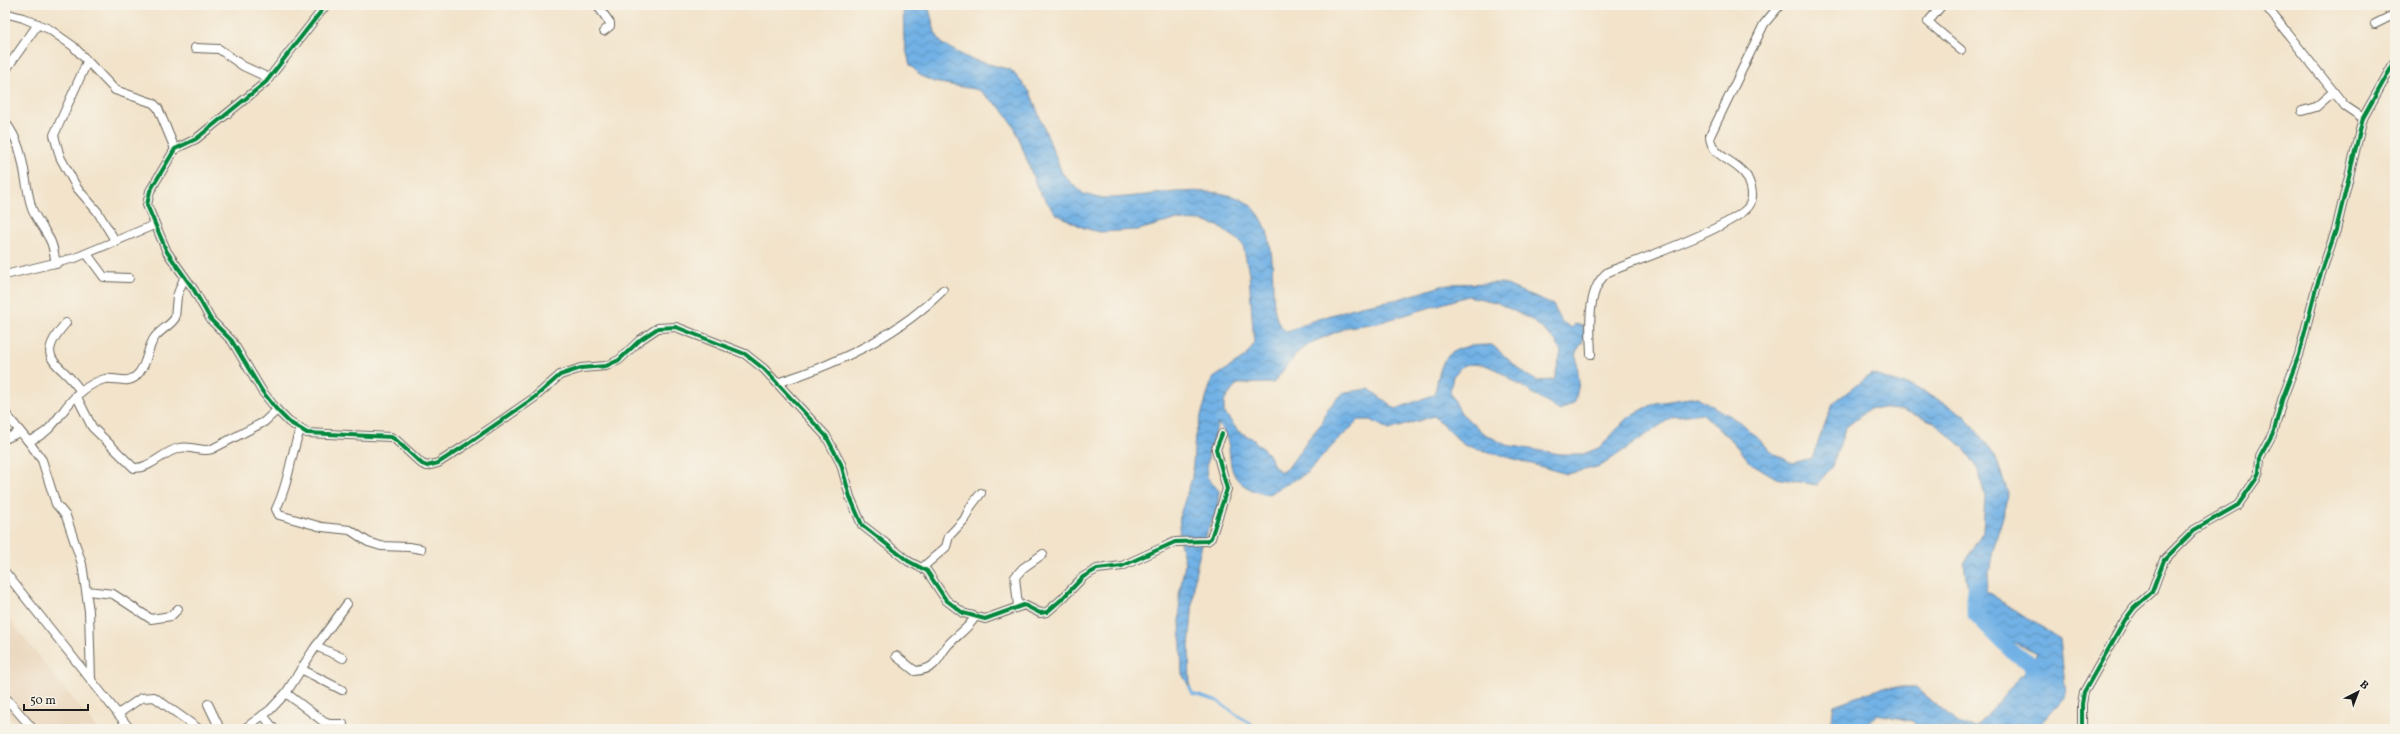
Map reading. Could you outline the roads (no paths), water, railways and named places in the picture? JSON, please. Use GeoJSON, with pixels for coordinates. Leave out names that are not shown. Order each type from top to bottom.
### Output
{"type":"FeatureCollection","features":[{"type":"Feature","properties":{"kind":"street"},"geometry":{"type":"LineString","coordinates":[[326,5],[269,78],[196,139],[176,150],[168,159],[148,197],[147,205],[167,252],[211,320],[232,341],[262,390],[277,410],[300,430],[317,434],[391,437],[422,464],[427,466],[438,463],[466,445],[534,398],[560,375],[581,368],[606,366],[619,360],[648,334],[667,326],[687,330],[745,354],[764,369],[826,436],[841,464],[850,497],[862,525],[908,561],[923,567],[951,606],[975,617],[985,619],[1024,605],[1040,613],[1046,612],[1090,572],[1097,569],[1122,566],[1175,542],[1207,541],[1213,532],[1227,489],[1216,450],[1222,434]]}},
{"type":"Feature","properties":{"kind":"street"},"geometry":{"type":"LineString","coordinates":[[597,5],[610,23],[610,26],[604,31]]}},
{"type":"Feature","properties":{"kind":"street"},"geometry":{"type":"LineString","coordinates":[[1591,354],[1590,322],[1600,278],[1608,272],[1705,233],[1742,214],[1750,204],[1752,191],[1748,179],[1742,170],[1715,151],[1711,144],[1710,136],[1764,24],[1780,5]]}},
{"type":"Feature","properties":{"kind":"street"},"geometry":{"type":"LineString","coordinates":[[1942,5],[1928,22],[1961,50]]}},
{"type":"Feature","properties":{"kind":"street"},"geometry":{"type":"LineString","coordinates":[[2265,5],[2333,92],[2350,111],[2363,118]]}},
{"type":"Feature","properties":{"kind":"street"},"geometry":{"type":"LineString","coordinates":[[5,13],[49,29],[73,46],[115,90],[153,103],[158,108],[176,150]]}},
{"type":"Feature","properties":{"kind":"street"},"geometry":{"type":"LineString","coordinates":[[2375,24],[2395,14]]}},
{"type":"Feature","properties":{"kind":"street"},"geometry":{"type":"LineString","coordinates":[[5,71],[38,24]]}},
{"type":"Feature","properties":{"kind":"street"},"geometry":{"type":"LineString","coordinates":[[195,48],[219,49],[243,66],[269,78]]}},
{"type":"Feature","properties":{"kind":"street"},"geometry":{"type":"LineString","coordinates":[[2082,729],[2082,704],[2084,692],[2125,620],[2134,608],[2152,592],[2164,560],[2194,530],[2238,505],[2256,479],[2259,472],[2260,457],[2274,431],[2282,400],[2299,355],[2316,288],[2336,230],[2353,150],[2359,130],[2363,118],[2395,61]]}},
{"type":"Feature","properties":{"kind":"street"},"geometry":{"type":"LineString","coordinates":[[87,62],[54,135],[60,157],[77,188],[97,211],[116,242]]}},
{"type":"Feature","properties":{"kind":"street"},"geometry":{"type":"LineString","coordinates":[[2302,112],[2316,107],[2333,92]]}},
{"type":"Feature","properties":{"kind":"street"},"geometry":{"type":"LineString","coordinates":[[5,122],[17,141],[25,166],[26,184],[32,208],[52,244],[56,264]]}},
{"type":"Feature","properties":{"kind":"street"},"geometry":{"type":"LineString","coordinates":[[5,275],[56,264],[88,254],[154,224]]}},
{"type":"Feature","properties":{"kind":"street"},"geometry":{"type":"LineString","coordinates":[[88,254],[104,277],[129,278]]}},
{"type":"Feature","properties":{"kind":"street"},"geometry":{"type":"LineString","coordinates":[[28,441],[34,439],[58,420],[65,407],[78,394],[105,379],[130,380],[137,375],[144,364],[155,337],[175,318],[177,296],[184,278]]}},
{"type":"Feature","properties":{"kind":"street"},"geometry":{"type":"LineString","coordinates":[[777,383],[814,372],[893,331],[917,315],[943,290]]}},
{"type":"Feature","properties":{"kind":"street"},"geometry":{"type":"LineString","coordinates":[[66,322],[53,337],[50,350],[54,363],[78,394],[92,427],[134,468],[146,465],[178,448],[192,447],[203,451],[212,449],[259,425],[277,410]]}},
{"type":"Feature","properties":{"kind":"street"},"geometry":{"type":"LineString","coordinates":[[5,413],[42,460],[56,504],[66,516],[82,564],[87,591],[91,680]]}},
{"type":"Feature","properties":{"kind":"street"},"geometry":{"type":"LineString","coordinates":[[300,430],[292,453],[289,478],[276,509],[279,515],[322,527],[350,530],[368,542],[381,546],[409,547],[421,550]]}},
{"type":"Feature","properties":{"kind":"street"},"geometry":{"type":"LineString","coordinates":[[5,439],[20,432]]}},
{"type":"Feature","properties":{"kind":"street"},"geometry":{"type":"LineString","coordinates":[[923,567],[946,547],[949,536],[964,520],[971,506],[981,493]]}},
{"type":"Feature","properties":{"kind":"street"},"geometry":{"type":"LineString","coordinates":[[1018,606],[1015,577],[1022,568],[1043,554]]}},
{"type":"Feature","properties":{"kind":"street"},"geometry":{"type":"LineString","coordinates":[[5,572],[130,729]]}},
{"type":"Feature","properties":{"kind":"street"},"geometry":{"type":"LineString","coordinates":[[87,591],[113,594],[151,619],[171,616],[178,609]]}},
{"type":"Feature","properties":{"kind":"street"},"geometry":{"type":"LineString","coordinates":[[244,729],[263,715],[286,693],[316,646],[347,604]]}},
{"type":"Feature","properties":{"kind":"street"},"geometry":{"type":"LineString","coordinates":[[896,656],[915,671],[930,668],[938,662],[948,645],[970,626],[975,617]]}},
{"type":"Feature","properties":{"kind":"street"},"geometry":{"type":"LineString","coordinates":[[316,646],[343,658]]}},
{"type":"Feature","properties":{"kind":"street"},"geometry":{"type":"LineString","coordinates":[[302,669],[342,690]]}},
{"type":"Feature","properties":{"kind":"street"},"geometry":{"type":"LineString","coordinates":[[286,693],[324,722],[330,724],[344,724]]}},
{"type":"Feature","properties":{"kind":"street"},"geometry":{"type":"LineString","coordinates":[[5,697],[33,729]]}},
{"type":"Feature","properties":{"kind":"street"},"geometry":{"type":"LineString","coordinates":[[118,714],[141,698],[154,697],[199,729]]}},
{"type":"Feature","properties":{"kind":"street"},"geometry":{"type":"LineString","coordinates":[[208,704],[220,729]]}},
{"type":"Feature","properties":{"kind":"street"},"geometry":{"type":"LineString","coordinates":[[263,715],[274,729]]}},
{"type":"Feature","properties":{"kind":"water"},"geometry":{"type":"Polygon","coordinates":[[[903,5],[928,5],[935,32],[942,44],[970,59],[1011,70],[1030,92],[1062,173],[1084,194],[1098,198],[1112,198],[1196,191],[1224,194],[1248,203],[1262,220],[1269,240],[1272,263],[1274,306],[1278,323],[1288,332],[1309,322],[1360,306],[1399,299],[1448,284],[1502,283],[1553,305],[1562,322],[1572,328],[1575,324],[1583,326],[1585,338],[1576,352],[1579,383],[1575,402],[1560,411],[1497,370],[1485,365],[1468,364],[1461,367],[1453,376],[1450,392],[1461,413],[1483,433],[1506,445],[1560,454],[1583,454],[1601,447],[1625,420],[1656,403],[1697,397],[1743,424],[1773,453],[1792,463],[1812,458],[1833,403],[1871,374],[1922,390],[1964,415],[1995,455],[2009,496],[1993,550],[1986,591],[2060,639],[2066,695],[2036,729],[1921,729],[1912,721],[1877,714],[1863,729],[1830,729],[1834,705],[1884,687],[1916,687],[1957,723],[1976,727],[2026,671],[2037,654],[1995,633],[1970,604],[1964,564],[1983,531],[1985,496],[1977,467],[1963,447],[1934,422],[1902,410],[1871,408],[1846,427],[1832,466],[1817,485],[1776,478],[1751,463],[1730,439],[1702,413],[1672,417],[1601,466],[1567,474],[1464,445],[1434,416],[1389,430],[1371,420],[1359,420],[1307,473],[1267,495],[1250,489],[1239,481],[1233,473],[1225,434],[1218,424],[1209,450],[1206,476],[1219,491],[1217,510],[1203,540],[1195,574],[1189,649],[1190,688],[1182,674],[1179,595],[1185,563],[1179,538],[1180,515],[1192,478],[1195,436],[1212,379],[1245,357],[1254,344],[1249,273],[1243,245],[1218,226],[1202,221],[1174,220],[1138,230],[1099,232],[1084,228],[1056,214],[1038,190],[1015,128],[1002,109],[979,90],[934,82],[921,76],[910,65],[904,41],[903,5]],[[1468,296],[1378,323],[1348,327],[1313,342],[1298,352],[1273,383],[1237,384],[1224,401],[1224,412],[1238,431],[1253,439],[1267,453],[1275,467],[1281,472],[1288,468],[1309,438],[1323,422],[1326,411],[1338,397],[1345,392],[1369,389],[1396,409],[1435,394],[1437,380],[1445,360],[1450,354],[1457,350],[1478,345],[1492,345],[1525,374],[1537,381],[1554,380],[1561,352],[1555,340],[1532,320],[1496,302],[1468,296]]]}},
{"type":"Feature","properties":{"kind":"waterway"},"geometry":{"type":"LineString","coordinates":[[1974,588],[1974,613],[2012,652],[2030,663],[2035,683]]}},
{"type":"Feature","properties":{"kind":"waterway"},"geometry":{"type":"LineString","coordinates":[[1189,686],[1193,694],[1217,701],[1258,729]]}}]}
